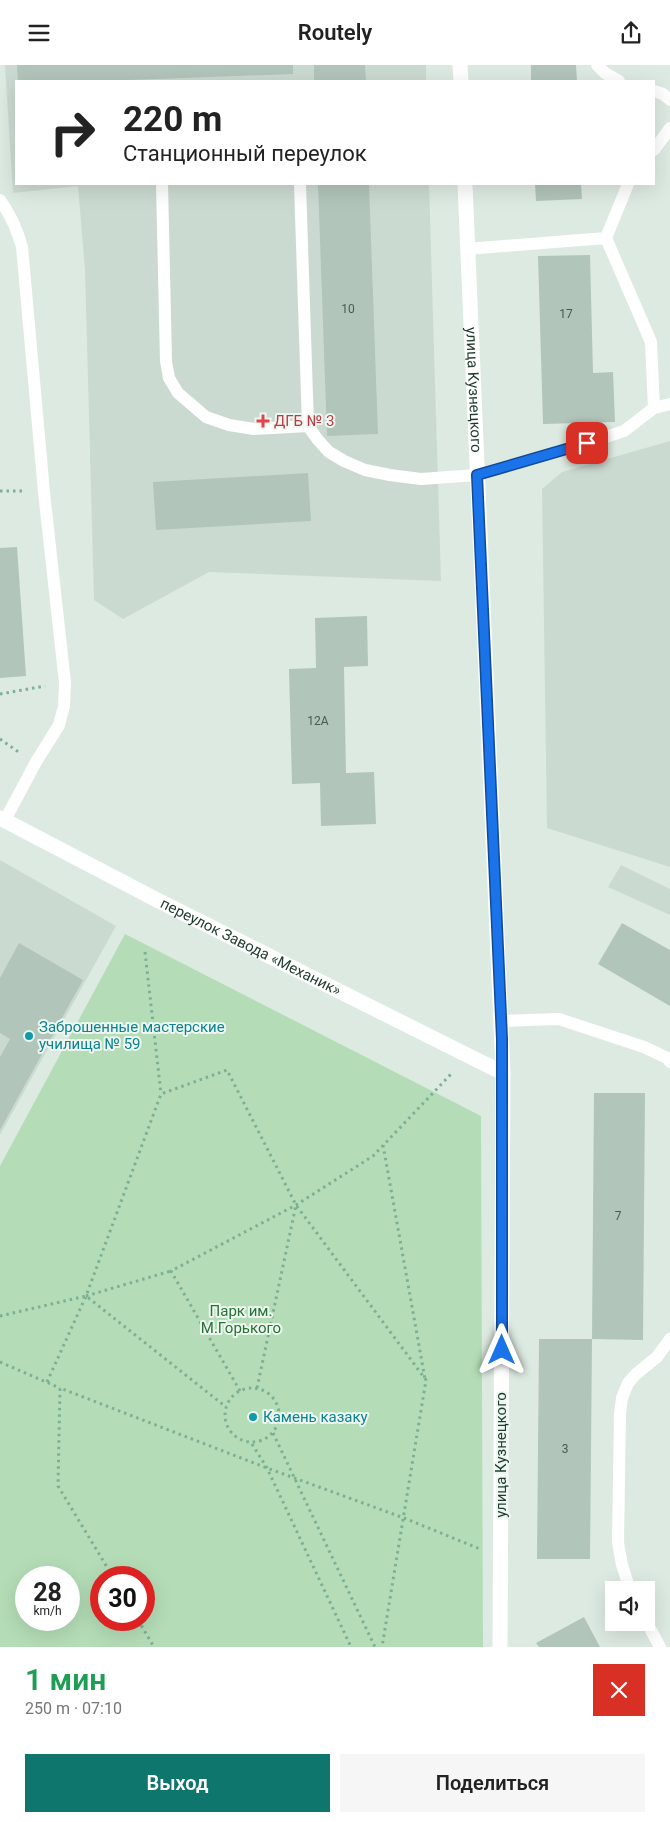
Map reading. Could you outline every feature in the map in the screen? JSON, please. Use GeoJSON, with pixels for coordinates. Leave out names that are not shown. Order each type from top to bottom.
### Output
{"type":"FeatureCollection","features":[{"type":"Feature","properties":{"kind":"street"},"geometry":{"type":"LineString","coordinates":[[460,65],[461,80]]}},
{"type":"Feature","properties":{"kind":"street","name":"улица Кузнецкого"},"geometry":{"type":"LineString","coordinates":[[465,185],[502,1021],[500,1647]]}},
{"type":"Feature","properties":{"kind":"street","name":"переулок Завода «Механик»"},"geometry":{"type":"LineString","coordinates":[[3,819],[159,901],[503,1073]]}},
{"type":"Feature","properties":{"kind":"lane"},"geometry":{"type":"LineString","coordinates":[[597,65],[617,80]]}},
{"type":"Feature","properties":{"kind":"lane"},"geometry":{"type":"LineString","coordinates":[[655,91],[664,94],[670,100]]}},
{"type":"Feature","properties":{"kind":"lane"},"geometry":{"type":"LineString","coordinates":[[655,149],[670,128]]}},
{"type":"Feature","properties":{"kind":"lane"},"geometry":{"type":"LineString","coordinates":[[162,185],[166,361],[169,378],[178,393],[206,417],[230,425],[254,429],[308,426]]}},
{"type":"Feature","properties":{"kind":"lane"},"geometry":{"type":"LineString","coordinates":[[300,185],[308,426],[329,452],[344,461],[365,470],[421,479],[477,475],[624,431],[654,408],[670,404]]}},
{"type":"Feature","properties":{"kind":"lane"},"geometry":{"type":"LineString","coordinates":[[628,185],[606,238],[651,342],[654,408]]}},
{"type":"Feature","properties":{"kind":"lane"},"geometry":{"type":"LineString","coordinates":[[0,200],[10,212],[22,247],[44,492],[65,683],[64,706],[59,725],[3,819]]}},
{"type":"Feature","properties":{"kind":"lane"},"geometry":{"type":"LineString","coordinates":[[467,249],[606,238]]}},
{"type":"Feature","properties":{"kind":"lane"},"geometry":{"type":"LineString","coordinates":[[502,1021],[559,1019],[644,1047],[670,1062]]}},
{"type":"Feature","properties":{"kind":"lane"},"geometry":{"type":"LineString","coordinates":[[627,1581],[618,1543],[620,1414],[622,1398],[628,1383],[657,1357],[670,1339]]}},
{"type":"Feature","properties":{"kind":"lane"},"geometry":{"type":"LineString","coordinates":[[651,1631],[660,1647]]}},
{"type":"Feature","properties":{"kind":"path"},"geometry":{"type":"LineString","coordinates":[[0,694],[65,683]]}},
{"type":"Feature","properties":{"kind":"path"},"geometry":{"type":"LineString","coordinates":[[47,1382],[86,1296],[161,1094],[144,952]]}},
{"type":"Feature","properties":{"kind":"path"},"geometry":{"type":"LineString","coordinates":[[161,1094],[227,1070],[296,1205],[426,1380]]}},
{"type":"Feature","properties":{"kind":"path"},"geometry":{"type":"LineString","coordinates":[[0,1316],[86,1296],[171,1271],[296,1205],[373,1156],[454,1070]]}},
{"type":"Feature","properties":{"kind":"path"},"geometry":{"type":"LineString","coordinates":[[382,1647],[426,1380],[383,1145]]}},
{"type":"Feature","properties":{"kind":"path"},"geometry":{"type":"LineString","coordinates":[[257,1388],[296,1205]]}},
{"type":"Feature","properties":{"kind":"path"},"geometry":{"type":"LineString","coordinates":[[171,1271],[240,1391]]}},
{"type":"Feature","properties":{"kind":"path"},"geometry":{"type":"LineString","coordinates":[[86,1296],[226,1407]]}},
{"type":"Feature","properties":{"kind":"path"},"geometry":{"type":"LineString","coordinates":[[0,1363],[267,1468],[404,1518],[482,1550]]}},
{"type":"Feature","properties":{"kind":"path"},"geometry":{"type":"LineString","coordinates":[[60,1388],[58,1486],[105,1566]]}},
{"type":"Feature","properties":{"kind":"path"},"geometry":{"type":"LineString","coordinates":[[252,1444],[266,1439],[274,1433],[280,1415],[274,1398],[266,1391],[257,1388],[248,1388],[234,1395],[226,1407],[226,1426],[231,1434],[252,1444],[267,1468],[352,1647]]}},
{"type":"Feature","properties":{"kind":"path"},"geometry":{"type":"LineString","coordinates":[[274,1433],[376,1647]]}},
{"type":"Feature","properties":{"kind":"path"},"geometry":{"type":"LineString","coordinates":[[145,1631],[154,1647]]}},
{"type":"Feature","properties":{"kind":"shaded area","name":"ДГБ № 3"},"geometry":{"type":"Polygon","coordinates":[[[5,65],[426,65],[426,80],[15,80],[15,185],[429,185],[441,581],[209,572],[123,619],[94,600],[85,270],[78,186],[13,193],[5,65]]]}},
{"type":"Feature","properties":{"kind":"shaded area"},"geometry":{"type":"Polygon","coordinates":[[[670,441],[670,867],[547,828],[542,489],[562,472],[670,441]]]}},
{"type":"Feature","properties":{"kind":"shaded area"},"geometry":{"type":"Polygon","coordinates":[[[0,860],[116,926],[0,1135],[0,860]]]}},
{"type":"Feature","properties":{"kind":"shaded area"},"geometry":{"type":"Polygon","coordinates":[[[621,865],[670,889],[670,915],[608,887],[621,865]]]}},
{"type":"Feature","properties":{"kind":"green space","name":"Парк им. М.Горького"},"geometry":{"type":"Polygon","coordinates":[[[125,934],[481,1116],[483,1647],[0,1647],[0,1166],[125,934]]]}},
{"type":"Feature","properties":{"kind":"building"},"geometry":{"type":"Polygon","coordinates":[[[17,65],[293,65],[293,74],[129,80],[18,80],[17,65]]]}},
{"type":"Feature","properties":{"kind":"building"},"geometry":{"type":"Polygon","coordinates":[[[314,65],[365,65],[366,80],[314,80],[314,65]]]}},
{"type":"Feature","properties":{"kind":"building"},"geometry":{"type":"Polygon","coordinates":[[[531,65],[576,65],[577,80],[531,80],[531,65]]]}},
{"type":"Feature","properties":{"kind":"building"},"geometry":{"type":"Polygon","coordinates":[[[318,185],[369,185],[378,434],[327,436],[318,185]]]}},
{"type":"Feature","properties":{"kind":"building"},"geometry":{"type":"Polygon","coordinates":[[[535,185],[581,185],[582,199],[536,201],[535,185]]]}},
{"type":"Feature","properties":{"kind":"building"},"geometry":{"type":"Polygon","coordinates":[[[590,255],[593,373],[613,372],[615,422],[543,424],[538,256],[590,255]]]}},
{"type":"Feature","properties":{"kind":"building"},"geometry":{"type":"Polygon","coordinates":[[[308,473],[311,521],[156,530],[153,482],[308,473]]]}},
{"type":"Feature","properties":{"kind":"building"},"geometry":{"type":"Polygon","coordinates":[[[17,547],[26,676],[0,678],[0,548],[17,547]]]}},
{"type":"Feature","properties":{"kind":"building"},"geometry":{"type":"Polygon","coordinates":[[[367,616],[368,666],[344,667],[346,773],[374,772],[376,824],[321,826],[320,783],[292,784],[289,669],[316,668],[315,618],[367,616]]]}},
{"type":"Feature","properties":{"kind":"building"},"geometry":{"type":"Polygon","coordinates":[[[622,923],[670,950],[670,1006],[598,964],[622,923]]]}},
{"type":"Feature","properties":{"kind":"building","name":"Заброшенные мастерские училища № 59"},"geometry":{"type":"Polygon","coordinates":[[[19,943],[83,980],[0,1130],[0,1057],[10,1039],[0,1033],[0,978],[19,943]]]}},
{"type":"Feature","properties":{"kind":"building"},"geometry":{"type":"Polygon","coordinates":[[[594,1093],[645,1093],[643,1340],[592,1339],[594,1093]]]}},
{"type":"Feature","properties":{"kind":"building"},"geometry":{"type":"Polygon","coordinates":[[[539,1339],[592,1339],[590,1559],[537,1559],[539,1339]]]}},
{"type":"Feature","properties":{"kind":"building"},"geometry":{"type":"Polygon","coordinates":[[[584,1617],[600,1647],[539,1647],[536,1643],[584,1617]]]}},
{"type":"Feature","properties":{"kind":"place","name":"ДГБ № 3"},"geometry":{"type":"Point","coordinates":[263,421]}},
{"type":"Feature","properties":{"kind":"place","name":"Заброшенные мастерские училища № 59"},"geometry":{"type":"Point","coordinates":[29,1036]}},
{"type":"Feature","properties":{"kind":"place","name":"Камень казаку"},"geometry":{"type":"Point","coordinates":[253,1417]}},
{"type":"Feature","properties":{"kind":"route"},"geometry":{"type":"LineString","coordinates":[[502,1350],[503,1073],[477,475],[587,443]]}}]}
